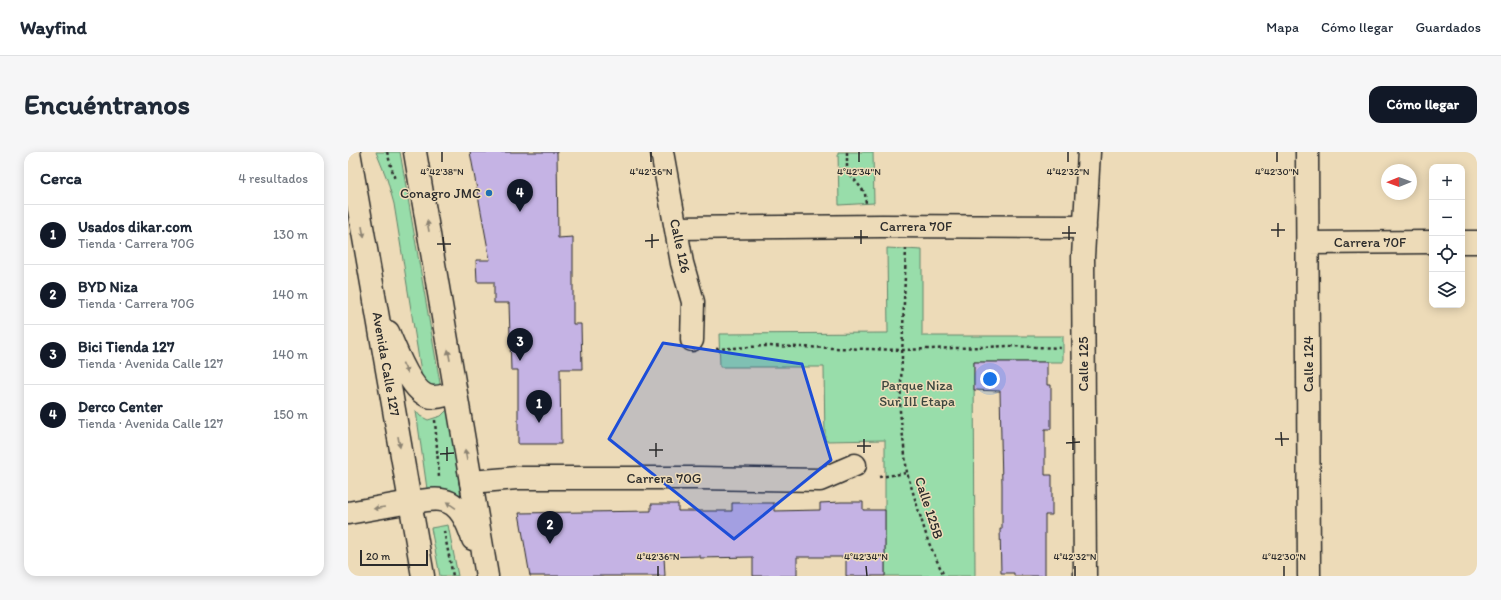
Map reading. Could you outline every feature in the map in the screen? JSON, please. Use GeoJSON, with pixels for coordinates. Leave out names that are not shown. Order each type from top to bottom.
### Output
{"type":"FeatureCollection","features":[{"type":"Feature","properties":{"kind":"street","name":"Avenida Calle 127"},"geometry":{"type":"LineString","coordinates":[[349,152],[423,576]]}},
{"type":"Feature","properties":{"kind":"street"},"geometry":{"type":"LineString","coordinates":[[415,152],[487,576]]}},
{"type":"Feature","properties":{"kind":"street","name":"Calle 126"},"geometry":{"type":"LineString","coordinates":[[662,152],[682,263],[693,302],[692,340]]}},
{"type":"Feature","properties":{"kind":"street","name":"Calle 125"},"geometry":{"type":"LineString","coordinates":[[1085,576],[1083,257],[1089,152]]}},
{"type":"Feature","properties":{"kind":"street","name":"Calle 124"},"geometry":{"type":"LineString","coordinates":[[1307,152],[1309,576]]}},
{"type":"Feature","properties":{"kind":"street","name":"Carrera 70F"},"geometry":{"type":"LineString","coordinates":[[676,228],[882,226],[1085,227]]}},
{"type":"Feature","properties":{"kind":"street","name":"Carrera 70F"},"geometry":{"type":"LineString","coordinates":[[1308,243],[1429,242]]}},
{"type":"Feature","properties":{"kind":"street"},"geometry":{"type":"LineString","coordinates":[[1465,242],[1477,242]]}},
{"type":"Feature","properties":{"kind":"street"},"geometry":{"type":"LineString","coordinates":[[376,307],[413,383],[422,392],[434,397],[456,393]]}},
{"type":"Feature","properties":{"kind":"street","name":"Carrera 70G"},"geometry":{"type":"LineString","coordinates":[[471,482],[517,478],[699,478],[820,480],[855,465]]}},
{"type":"Feature","properties":{"kind":"street"},"geometry":{"type":"LineString","coordinates":[[348,512],[410,502],[441,500],[452,504],[462,514],[469,528],[487,576]]}},
{"type":"Feature","properties":{"kind":"path"},"geometry":{"type":"LineString","coordinates":[[847,152],[847,170],[865,193],[866,206]]}},
{"type":"Feature","properties":{"kind":"path"},"geometry":{"type":"LineString","coordinates":[[906,247],[900,411],[907,473]]}},
{"type":"Feature","properties":{"kind":"path"},"geometry":{"type":"LineString","coordinates":[[716,349],[766,346],[902,350],[1009,346],[1062,348]]}},
{"type":"Feature","properties":{"kind":"path"},"geometry":{"type":"LineString","coordinates":[[434,397],[443,522],[453,576]]}},
{"type":"Feature","properties":{"kind":"path","name":"Calle 125B"},"geometry":{"type":"LineString","coordinates":[[879,477],[907,473],[928,541],[944,576]]}},
{"type":"Feature","properties":{"kind":"highlighted area"},"geometry":{"type":"Polygon","coordinates":[[[663,343],[802,364],[831,460],[734,539],[609,439],[663,343]]]}},
{"type":"Feature","properties":{"kind":"green space"},"geometry":{"type":"Polygon","coordinates":[[[376,152],[400,152],[440,383],[438,388],[423,384],[394,204],[387,179],[376,152]]]}},
{"type":"Feature","properties":{"kind":"green space"},"geometry":{"type":"Polygon","coordinates":[[[838,152],[873,152],[874,203],[839,205],[838,152]]]}},
{"type":"Feature","properties":{"kind":"green space","name":"Parque Niza Sur III Etapa"},"geometry":{"type":"Polygon","coordinates":[[[887,248],[922,250],[922,336],[1063,336],[1063,362],[974,362],[975,576],[885,576],[885,440],[825,441],[824,367],[720,367],[719,334],[888,333],[887,248]]]}},
{"type":"Feature","properties":{"kind":"green space"},"geometry":{"type":"Polygon","coordinates":[[[448,409],[462,504],[437,489],[427,489],[416,411],[420,416],[428,420],[441,416],[448,409]]]}},
{"type":"Feature","properties":{"kind":"green space"},"geometry":{"type":"Polygon","coordinates":[[[448,525],[458,576],[440,576],[431,528],[448,525]]]}},
{"type":"Feature","properties":{"kind":"building"},"geometry":{"type":"Polygon","coordinates":[[[470,152],[557,152],[558,238],[573,237],[573,324],[581,324],[582,369],[560,369],[561,444],[518,444],[518,370],[511,370],[509,303],[494,303],[494,282],[477,282],[476,260],[490,260],[470,152]]]}},
{"type":"Feature","properties":{"kind":"building"},"geometry":{"type":"Polygon","coordinates":[[[974,362],[1047,362],[1047,385],[1051,385],[1051,429],[1045,429],[1045,475],[1052,475],[1052,515],[1045,515],[1045,576],[1014,576],[1014,573],[1001,573],[1000,529],[1002,529],[1002,485],[1000,391],[974,390],[974,362]]]}},
{"type":"Feature","properties":{"kind":"building"},"geometry":{"type":"Polygon","coordinates":[[[863,502],[863,510],[885,510],[885,576],[846,576],[846,557],[797,557],[797,576],[753,576],[753,557],[700,558],[700,556],[664,557],[665,576],[530,576],[519,513],[651,511],[651,504],[678,504],[678,511],[732,511],[732,503],[774,503],[774,511],[820,510],[820,503],[863,502]]]}},
{"type":"Feature","properties":{"kind":"place","name":"Conagro JMC"},"geometry":{"type":"Point","coordinates":[489,193]}},
{"type":"Feature","properties":{"kind":"place","name":"Derco Center"},"geometry":{"type":"Point","coordinates":[520,212]}},
{"type":"Feature","properties":{"kind":"place","name":"Bici Tienda 127"},"geometry":{"type":"Point","coordinates":[520,361]}},
{"type":"Feature","properties":{"kind":"place","name":"Usados dikar.com"},"geometry":{"type":"Point","coordinates":[539,423]}},
{"type":"Feature","properties":{"kind":"place","name":"BYD Niza"},"geometry":{"type":"Point","coordinates":[550,544]}}]}
